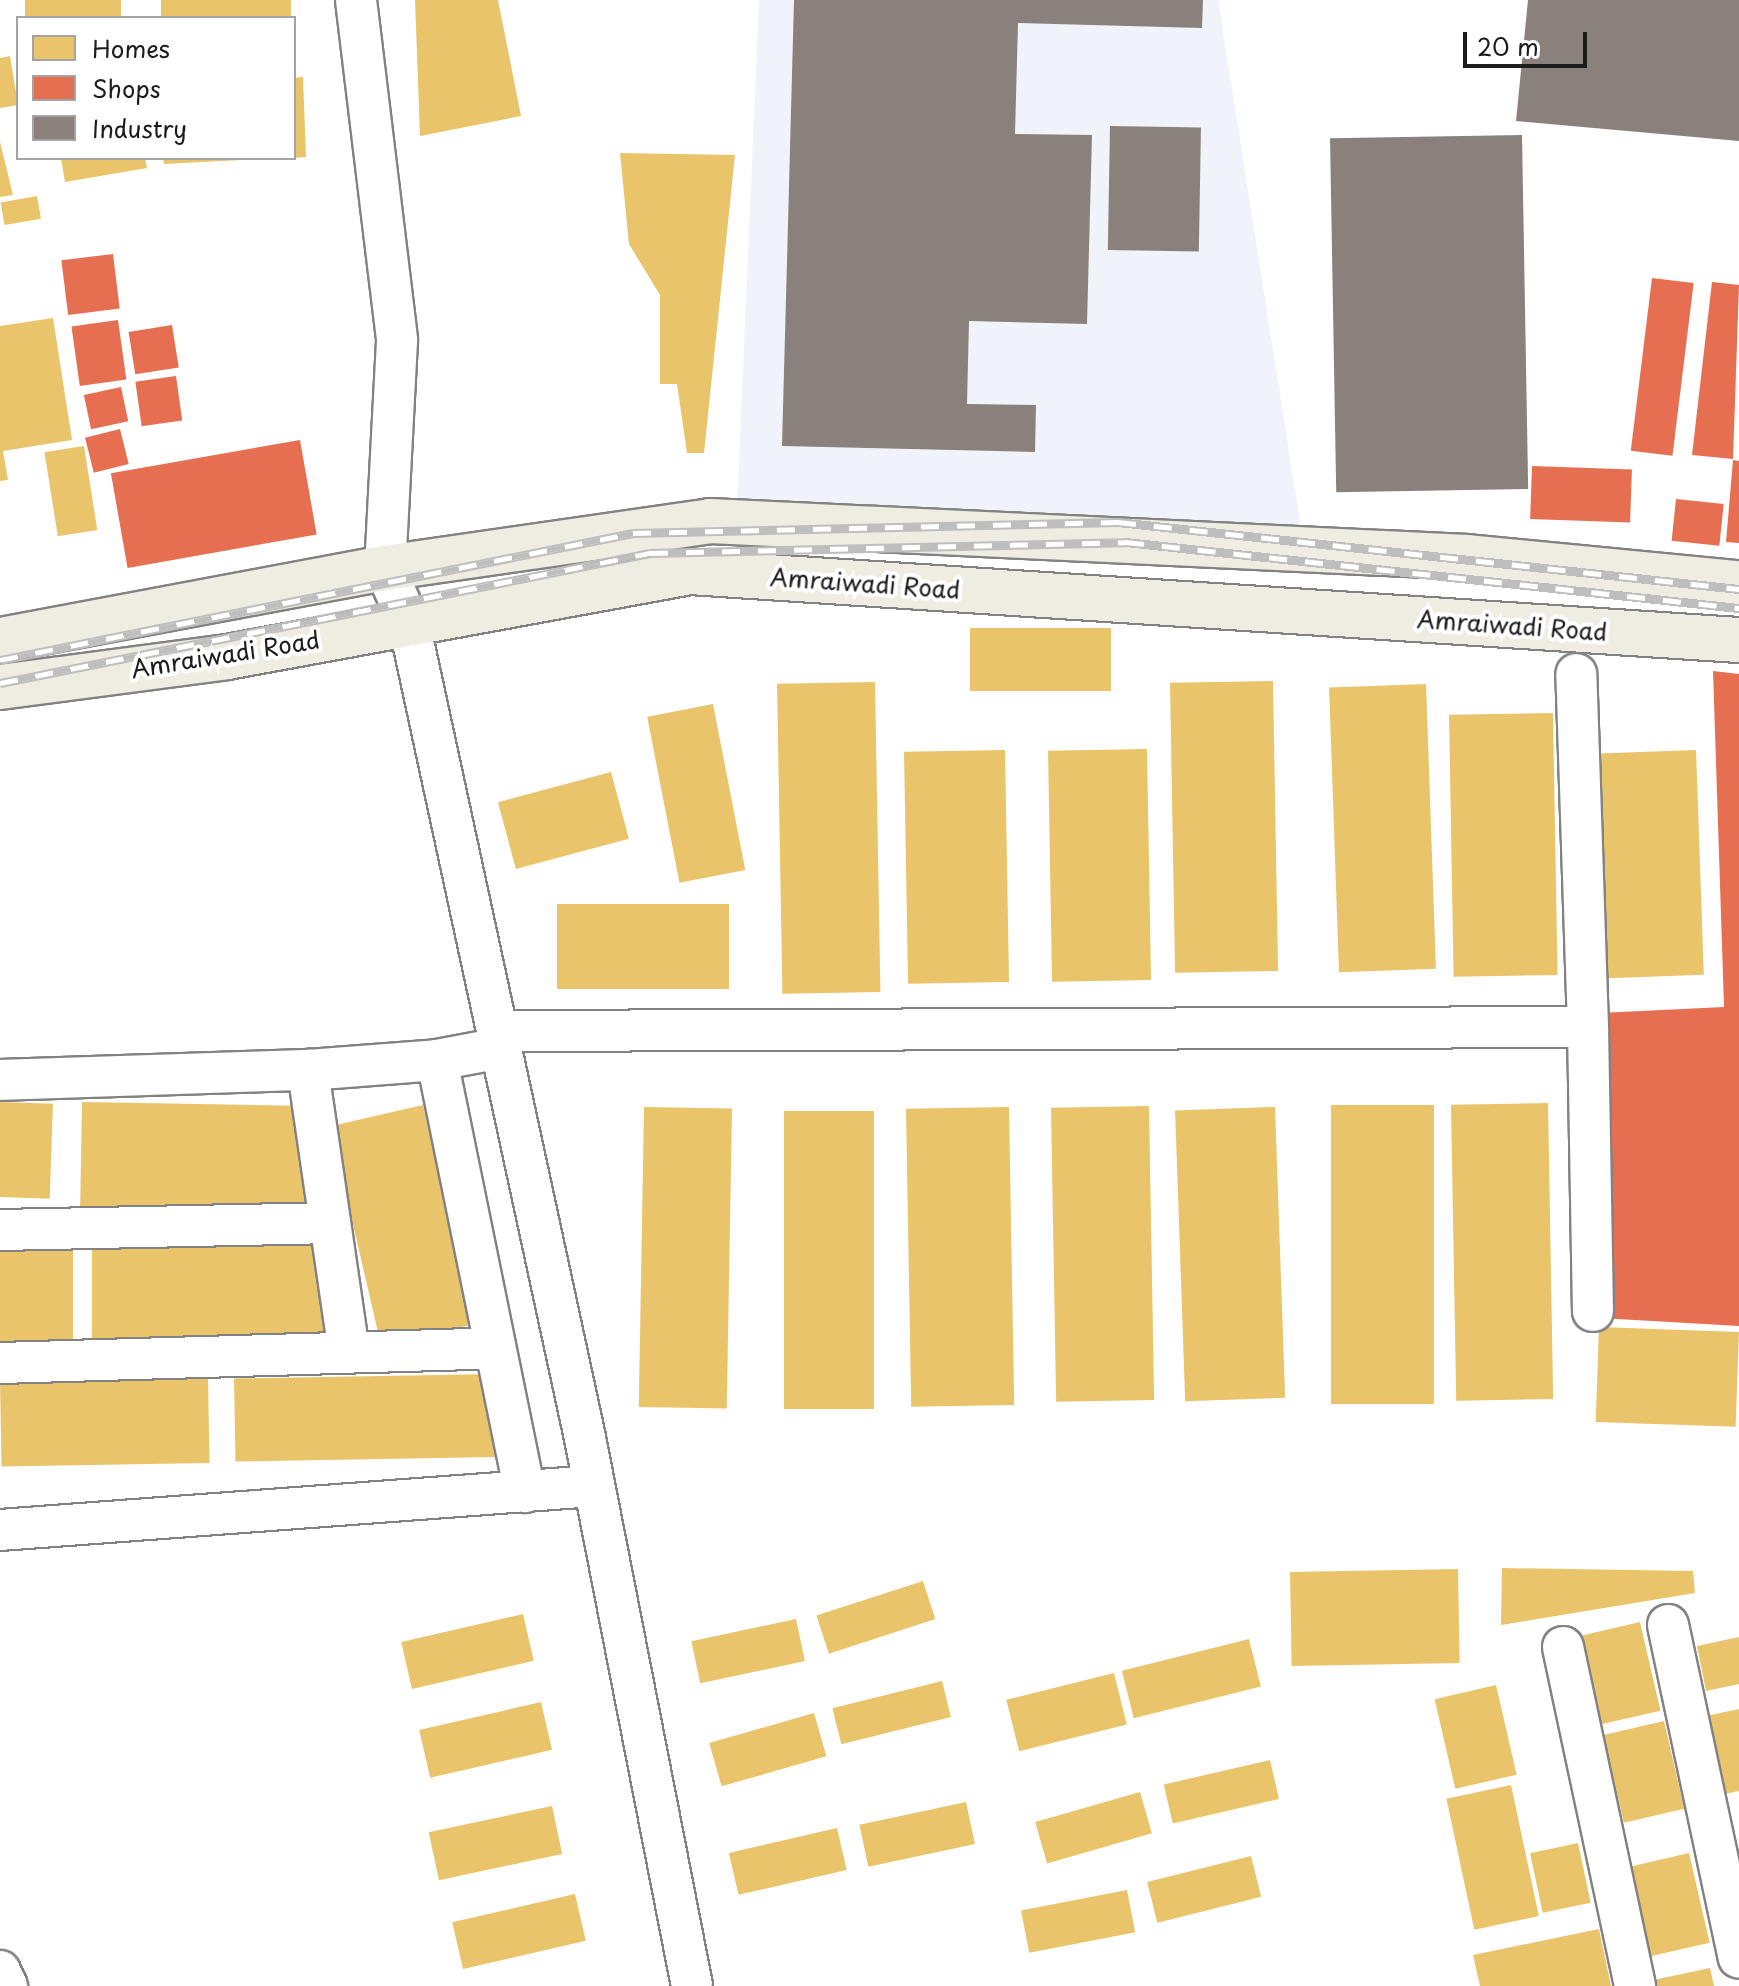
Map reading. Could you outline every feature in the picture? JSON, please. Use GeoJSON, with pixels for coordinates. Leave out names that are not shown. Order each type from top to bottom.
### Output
{"type":"FeatureCollection","features":[{"type":"Feature","properties":{"kind":"main road"},"geometry":{"type":"LineString","coordinates":[[0,640],[385,568],[710,521],[1467,557],[1739,583]]}},
{"type":"Feature","properties":{"kind":"main road","name":"Amraiwadi Road"},"geometry":{"type":"LineString","coordinates":[[0,687],[409,623],[690,572],[1739,640]]}},
{"type":"Feature","properties":{"kind":"street"},"geometry":{"type":"LineString","coordinates":[[356,0],[397,341],[385,568],[409,623],[594,1486],[692,1986]]}},
{"type":"Feature","properties":{"kind":"street"},"geometry":{"type":"LineString","coordinates":[[1576,674],[1588,1027],[1593,1311]]}},
{"type":"Feature","properties":{"kind":"street"},"geometry":{"type":"LineString","coordinates":[[0,1080],[308,1070],[437,1060],[499,1040],[1588,1027]]}},
{"type":"Feature","properties":{"kind":"street"},"geometry":{"type":"LineString","coordinates":[[437,1060],[525,1492]]}},
{"type":"Feature","properties":{"kind":"street"},"geometry":{"type":"LineString","coordinates":[[308,1070],[349,1352]]}},
{"type":"Feature","properties":{"kind":"street"},"geometry":{"type":"LineString","coordinates":[[0,1230],[330,1223]]}},
{"type":"Feature","properties":{"kind":"street"},"geometry":{"type":"LineString","coordinates":[[0,1363],[495,1348]]}},
{"type":"Feature","properties":{"kind":"street"},"geometry":{"type":"LineString","coordinates":[[0,1530],[594,1486]]}},
{"type":"Feature","properties":{"kind":"street"},"geometry":{"type":"LineString","coordinates":[[1668,1625],[1739,1958]]}},
{"type":"Feature","properties":{"kind":"street"},"geometry":{"type":"LineString","coordinates":[[1563,1647],[1635,1986]]}},
{"type":"Feature","properties":{"kind":"street"},"geometry":{"type":"LineString","coordinates":[[0,1971],[7,1986]]}},
{"type":"Feature","properties":{"kind":"shaded area"},"geometry":{"type":"Polygon","coordinates":[[[759,0],[1218,0],[1301,528],[737,507],[759,0]]]}},
{"type":"Feature","properties":{"kind":"building: Homes"},"geometry":{"type":"Polygon","coordinates":[[[25,0],[121,0],[121,16],[25,16],[25,0]]]}},
{"type":"Feature","properties":{"kind":"building: Homes"},"geometry":{"type":"Polygon","coordinates":[[[161,0],[291,0],[291,16],[161,16],[161,0]]]}},
{"type":"Feature","properties":{"kind":"building: Homes"},"geometry":{"type":"Polygon","coordinates":[[[415,0],[498,0],[521,116],[420,136],[415,0]]]}},
{"type":"Feature","properties":{"kind":"building: Homes"},"geometry":{"type":"Polygon","coordinates":[[[10,56],[16,105],[0,108],[0,58],[10,56]]]}},
{"type":"Feature","properties":{"kind":"building: Homes"},"geometry":{"type":"Polygon","coordinates":[[[303,77],[306,157],[296,158],[296,78],[303,77]]]}},
{"type":"Feature","properties":{"kind":"building: Homes"},"geometry":{"type":"Polygon","coordinates":[[[0,142],[13,195],[0,197],[0,142]]]}},
{"type":"Feature","properties":{"kind":"building: Homes"},"geometry":{"type":"Polygon","coordinates":[[[620,153],[735,155],[704,453],[687,453],[677,384],[660,384],[660,295],[629,244],[620,153]]]}},
{"type":"Feature","properties":{"kind":"building: Homes"},"geometry":{"type":"Polygon","coordinates":[[[61,160],[145,160],[147,168],[65,182],[61,160]]]}},
{"type":"Feature","properties":{"kind":"building: Homes"},"geometry":{"type":"Polygon","coordinates":[[[163,160],[241,160],[164,164],[163,160]]]}},
{"type":"Feature","properties":{"kind":"building: Homes"},"geometry":{"type":"Polygon","coordinates":[[[37,196],[41,219],[5,225],[1,202],[37,196]]]}},
{"type":"Feature","properties":{"kind":"building: Homes"},"geometry":{"type":"Polygon","coordinates":[[[53,318],[72,440],[3,451],[8,480],[0,481],[0,326],[53,318]]]}},
{"type":"Feature","properties":{"kind":"building: Homes"},"geometry":{"type":"Polygon","coordinates":[[[84,446],[97,530],[58,536],[44,452],[84,446]]]}},
{"type":"Feature","properties":{"kind":"building: Homes"},"geometry":{"type":"Polygon","coordinates":[[[970,628],[1111,628],[1111,691],[970,691],[970,628]]]}},
{"type":"Feature","properties":{"kind":"building: Homes"},"geometry":{"type":"Polygon","coordinates":[[[1273,681],[1278,971],[1175,973],[1170,683],[1273,681]]]}},
{"type":"Feature","properties":{"kind":"building: Homes"},"geometry":{"type":"Polygon","coordinates":[[[875,682],[880,992],[782,994],[777,684],[875,682]]]}},
{"type":"Feature","properties":{"kind":"building: Homes"},"geometry":{"type":"Polygon","coordinates":[[[1426,684],[1436,969],[1339,972],[1329,687],[1426,684]]]}},
{"type":"Feature","properties":{"kind":"building: Homes"},"geometry":{"type":"Polygon","coordinates":[[[713,704],[745,870],[679,883],[647,717],[713,704]]]}},
{"type":"Feature","properties":{"kind":"building: Homes"},"geometry":{"type":"Polygon","coordinates":[[[1553,713],[1558,975],[1454,977],[1449,715],[1553,713]]]}},
{"type":"Feature","properties":{"kind":"building: Homes"},"geometry":{"type":"Polygon","coordinates":[[[1147,749],[1151,980],[1052,982],[1048,751],[1147,749]]]}},
{"type":"Feature","properties":{"kind":"building: Homes"},"geometry":{"type":"Polygon","coordinates":[[[1005,750],[1009,982],[908,984],[904,752],[1005,750]]]}},
{"type":"Feature","properties":{"kind":"building: Homes"},"geometry":{"type":"Polygon","coordinates":[[[1696,750],[1704,975],[1607,978],[1599,753],[1696,750]]]}},
{"type":"Feature","properties":{"kind":"building: Homes"},"geometry":{"type":"Polygon","coordinates":[[[611,772],[629,839],[516,869],[498,802],[611,772]]]}},
{"type":"Feature","properties":{"kind":"building: Homes"},"geometry":{"type":"Polygon","coordinates":[[[557,904],[729,904],[729,989],[557,989],[557,904]]]}},
{"type":"Feature","properties":{"kind":"building: Homes"},"geometry":{"type":"Polygon","coordinates":[[[0,1102],[53,1104],[50,1199],[0,1197],[0,1102]]]}},
{"type":"Feature","properties":{"kind":"building: Homes"},"geometry":{"type":"Polygon","coordinates":[[[82,1102],[309,1106],[307,1214],[80,1210],[82,1102]]]}},
{"type":"Feature","properties":{"kind":"building: Homes"},"geometry":{"type":"Polygon","coordinates":[[[1548,1103],[1553,1399],[1456,1401],[1451,1105],[1548,1103]]]}},
{"type":"Feature","properties":{"kind":"building: Homes"},"geometry":{"type":"Polygon","coordinates":[[[423,1105],[474,1324],[381,1346],[330,1126],[423,1105]]]}},
{"type":"Feature","properties":{"kind":"building: Homes"},"geometry":{"type":"Polygon","coordinates":[[[1331,1105],[1434,1105],[1434,1404],[1331,1404],[1331,1105]]]}},
{"type":"Feature","properties":{"kind":"building: Homes"},"geometry":{"type":"Polygon","coordinates":[[[1149,1106],[1154,1400],[1056,1402],[1051,1108],[1149,1106]]]}},
{"type":"Feature","properties":{"kind":"building: Homes"},"geometry":{"type":"Polygon","coordinates":[[[644,1107],[732,1109],[727,1408],[639,1407],[644,1107]]]}},
{"type":"Feature","properties":{"kind":"building: Homes"},"geometry":{"type":"Polygon","coordinates":[[[1009,1107],[1014,1405],[911,1407],[906,1109],[1009,1107]]]}},
{"type":"Feature","properties":{"kind":"building: Homes"},"geometry":{"type":"Polygon","coordinates":[[[1275,1107],[1285,1398],[1185,1401],[1175,1110],[1275,1107]]]}},
{"type":"Feature","properties":{"kind":"building: Homes"},"geometry":{"type":"Polygon","coordinates":[[[784,1111],[874,1111],[874,1409],[784,1409],[784,1111]]]}},
{"type":"Feature","properties":{"kind":"building: Homes"},"geometry":{"type":"Polygon","coordinates":[[[0,1242],[73,1242],[73,1344],[0,1344],[0,1242]]]}},
{"type":"Feature","properties":{"kind":"building: Homes"},"geometry":{"type":"Polygon","coordinates":[[[92,1246],[329,1246],[329,1339],[92,1339],[92,1246]]]}},
{"type":"Feature","properties":{"kind":"building: Homes"},"geometry":{"type":"Polygon","coordinates":[[[1599,1327],[1739,1332],[1736,1427],[1596,1422],[1599,1327]]]}},
{"type":"Feature","properties":{"kind":"building: Homes"},"geometry":{"type":"Polygon","coordinates":[[[494,1374],[495,1457],[235,1462],[234,1379],[494,1374]]]}},
{"type":"Feature","properties":{"kind":"building: Homes"},"geometry":{"type":"Polygon","coordinates":[[[208,1377],[210,1463],[2,1467],[0,1381],[208,1377]]]}},
{"type":"Feature","properties":{"kind":"building: Homes"},"geometry":{"type":"Polygon","coordinates":[[[1502,1568],[1693,1571],[1695,1593],[1501,1625],[1502,1568]]]}},
{"type":"Feature","properties":{"kind":"building: Homes"},"geometry":{"type":"Polygon","coordinates":[[[1458,1569],[1460,1663],[1292,1666],[1290,1572],[1458,1569]]]}},
{"type":"Feature","properties":{"kind":"building: Homes"},"geometry":{"type":"Polygon","coordinates":[[[923,1581],[935,1619],[829,1654],[816,1616],[923,1581]]]}},
{"type":"Feature","properties":{"kind":"building: Homes"},"geometry":{"type":"Polygon","coordinates":[[[523,1614],[534,1661],[412,1689],[401,1642],[523,1614]]]}},
{"type":"Feature","properties":{"kind":"building: Homes"},"geometry":{"type":"Polygon","coordinates":[[[796,1619],[805,1661],[700,1683],[691,1641],[796,1619]]]}},
{"type":"Feature","properties":{"kind":"building: Homes"},"geometry":{"type":"Polygon","coordinates":[[[1640,1622],[1660,1711],[1599,1725],[1579,1636],[1640,1622]]]}},
{"type":"Feature","properties":{"kind":"building: Homes"},"geometry":{"type":"Polygon","coordinates":[[[1739,1637],[1739,1684],[1706,1691],[1697,1646],[1739,1637]]]}},
{"type":"Feature","properties":{"kind":"building: Homes"},"geometry":{"type":"Polygon","coordinates":[[[1249,1639],[1261,1687],[1134,1718],[1122,1671],[1249,1639]]]}},
{"type":"Feature","properties":{"kind":"building: Homes"},"geometry":{"type":"Polygon","coordinates":[[[1114,1673],[1127,1724],[1019,1751],[1006,1700],[1114,1673]]]}},
{"type":"Feature","properties":{"kind":"building: Homes"},"geometry":{"type":"Polygon","coordinates":[[[942,1681],[951,1717],[841,1744],[832,1708],[942,1681]]]}},
{"type":"Feature","properties":{"kind":"building: Homes"},"geometry":{"type":"Polygon","coordinates":[[[1496,1685],[1517,1775],[1455,1789],[1435,1699],[1496,1685]]]}},
{"type":"Feature","properties":{"kind":"building: Homes"},"geometry":{"type":"Polygon","coordinates":[[[541,1702],[552,1750],[430,1778],[419,1730],[541,1702]]]}},
{"type":"Feature","properties":{"kind":"building: Homes"},"geometry":{"type":"Polygon","coordinates":[[[1739,1709],[1739,1791],[1724,1794],[1706,1716],[1739,1709]]]}},
{"type":"Feature","properties":{"kind":"building: Homes"},"geometry":{"type":"Polygon","coordinates":[[[814,1713],[826,1756],[722,1786],[709,1743],[814,1713]]]}},
{"type":"Feature","properties":{"kind":"building: Homes"},"geometry":{"type":"Polygon","coordinates":[[[1664,1721],[1684,1809],[1624,1823],[1604,1735],[1664,1721]]]}},
{"type":"Feature","properties":{"kind":"building: Homes"},"geometry":{"type":"Polygon","coordinates":[[[1270,1760],[1279,1799],[1173,1823],[1164,1785],[1270,1760]]]}},
{"type":"Feature","properties":{"kind":"building: Homes"},"geometry":{"type":"Polygon","coordinates":[[[1511,1785],[1539,1916],[1474,1930],[1446,1799],[1511,1785]]]}},
{"type":"Feature","properties":{"kind":"building: Homes"},"geometry":{"type":"Polygon","coordinates":[[[1140,1792],[1152,1833],[1047,1863],[1035,1822],[1140,1792]]]}},
{"type":"Feature","properties":{"kind":"building: Homes"},"geometry":{"type":"Polygon","coordinates":[[[966,1802],[975,1844],[868,1867],[859,1825],[966,1802]]]}},
{"type":"Feature","properties":{"kind":"building: Homes"},"geometry":{"type":"Polygon","coordinates":[[[552,1806],[562,1854],[439,1880],[429,1832],[552,1806]]]}},
{"type":"Feature","properties":{"kind":"building: Homes"},"geometry":{"type":"Polygon","coordinates":[[[837,1828],[847,1870],[739,1895],[729,1853],[837,1828]]]}},
{"type":"Feature","properties":{"kind":"building: Homes"},"geometry":{"type":"Polygon","coordinates":[[[1578,1843],[1591,1903],[1543,1913],[1530,1853],[1578,1843]]]}},
{"type":"Feature","properties":{"kind":"building: Homes"},"geometry":{"type":"Polygon","coordinates":[[[1689,1853],[1710,1943],[1648,1957],[1628,1867],[1689,1853]]]}},
{"type":"Feature","properties":{"kind":"building: Homes"},"geometry":{"type":"Polygon","coordinates":[[[1251,1856],[1261,1897],[1157,1923],[1147,1882],[1251,1856]]]}},
{"type":"Feature","properties":{"kind":"building: Homes"},"geometry":{"type":"Polygon","coordinates":[[[1127,1890],[1135,1932],[1029,1953],[1021,1911],[1127,1890]]]}},
{"type":"Feature","properties":{"kind":"building: Homes"},"geometry":{"type":"Polygon","coordinates":[[[575,1894],[586,1941],[463,1969],[452,1922],[575,1894]]]}},
{"type":"Feature","properties":{"kind":"building: Homes"},"geometry":{"type":"Polygon","coordinates":[[[1599,1929],[1611,1986],[1480,1986],[1473,1955],[1599,1929]]]}},
{"type":"Feature","properties":{"kind":"building: Homes"},"geometry":{"type":"Polygon","coordinates":[[[1710,1968],[1714,1986],[1650,1986],[1649,1981],[1710,1968]]]}},
{"type":"Feature","properties":{"kind":"building: Shops"},"geometry":{"type":"Polygon","coordinates":[[[113,254],[120,309],[68,315],[61,260],[113,254]]]}},
{"type":"Feature","properties":{"kind":"building: Shops"},"geometry":{"type":"Polygon","coordinates":[[[1652,278],[1694,283],[1672,456],[1631,451],[1652,278]]]}},
{"type":"Feature","properties":{"kind":"building: Shops"},"geometry":{"type":"Polygon","coordinates":[[[1712,282],[1739,285],[1733,459],[1692,455],[1712,282]]]}},
{"type":"Feature","properties":{"kind":"building: Shops"},"geometry":{"type":"Polygon","coordinates":[[[118,320],[126,379],[80,386],[71,327],[118,320]]]}},
{"type":"Feature","properties":{"kind":"building: Shops"},"geometry":{"type":"Polygon","coordinates":[[[172,325],[179,367],[135,374],[129,332],[172,325]]]}},
{"type":"Feature","properties":{"kind":"building: Shops"},"geometry":{"type":"Polygon","coordinates":[[[176,376],[182,421],[142,426],[135,382],[176,376]]]}},
{"type":"Feature","properties":{"kind":"building: Shops"},"geometry":{"type":"Polygon","coordinates":[[[121,387],[128,421],[91,429],[84,395],[121,387]]]}},
{"type":"Feature","properties":{"kind":"building: Shops"},"geometry":{"type":"Polygon","coordinates":[[[120,429],[129,464],[94,473],[85,438],[120,429]]]}},
{"type":"Feature","properties":{"kind":"building: Shops"},"geometry":{"type":"Polygon","coordinates":[[[300,440],[317,535],[128,568],[111,473],[300,440]]]}},
{"type":"Feature","properties":{"kind":"building: Shops"},"geometry":{"type":"Polygon","coordinates":[[[1733,460],[1739,461],[1739,543],[1726,542],[1733,460]]]}},
{"type":"Feature","properties":{"kind":"building: Shops"},"geometry":{"type":"Polygon","coordinates":[[[1532,466],[1632,469],[1630,522],[1530,519],[1532,466]]]}},
{"type":"Feature","properties":{"kind":"building: Shops"},"geometry":{"type":"Polygon","coordinates":[[[1676,499],[1724,504],[1719,546],[1672,541],[1676,499]]]}},
{"type":"Feature","properties":{"kind":"building: Shops"},"geometry":{"type":"Polygon","coordinates":[[[1713,671],[1739,674],[1739,1326],[1600,1318],[1599,1013],[1724,1007],[1713,671]]]}},
{"type":"Feature","properties":{"kind":"building: Industry"},"geometry":{"type":"Polygon","coordinates":[[[794,0],[1203,0],[1202,28],[1018,23],[1015,134],[1092,135],[1087,324],[969,321],[967,404],[1036,405],[1035,452],[782,446],[794,0]]]}},
{"type":"Feature","properties":{"kind":"building: Industry"},"geometry":{"type":"Polygon","coordinates":[[[1528,0],[1739,0],[1739,141],[1516,121],[1528,0]]]}},
{"type":"Feature","properties":{"kind":"building: Industry"},"geometry":{"type":"Polygon","coordinates":[[[1110,126],[1201,128],[1199,252],[1108,250],[1110,126]]]}},
{"type":"Feature","properties":{"kind":"building: Industry"},"geometry":{"type":"Polygon","coordinates":[[[1522,135],[1528,489],[1336,492],[1330,138],[1522,135]]]}},
{"type":"Feature","properties":{"kind":"railway"},"geometry":{"type":"LineString","coordinates":[[0,660],[633,533],[1118,522],[1739,589]]}},
{"type":"Feature","properties":{"kind":"railway"},"geometry":{"type":"LineString","coordinates":[[0,683],[650,553],[1126,542],[1739,608]]}}]}
